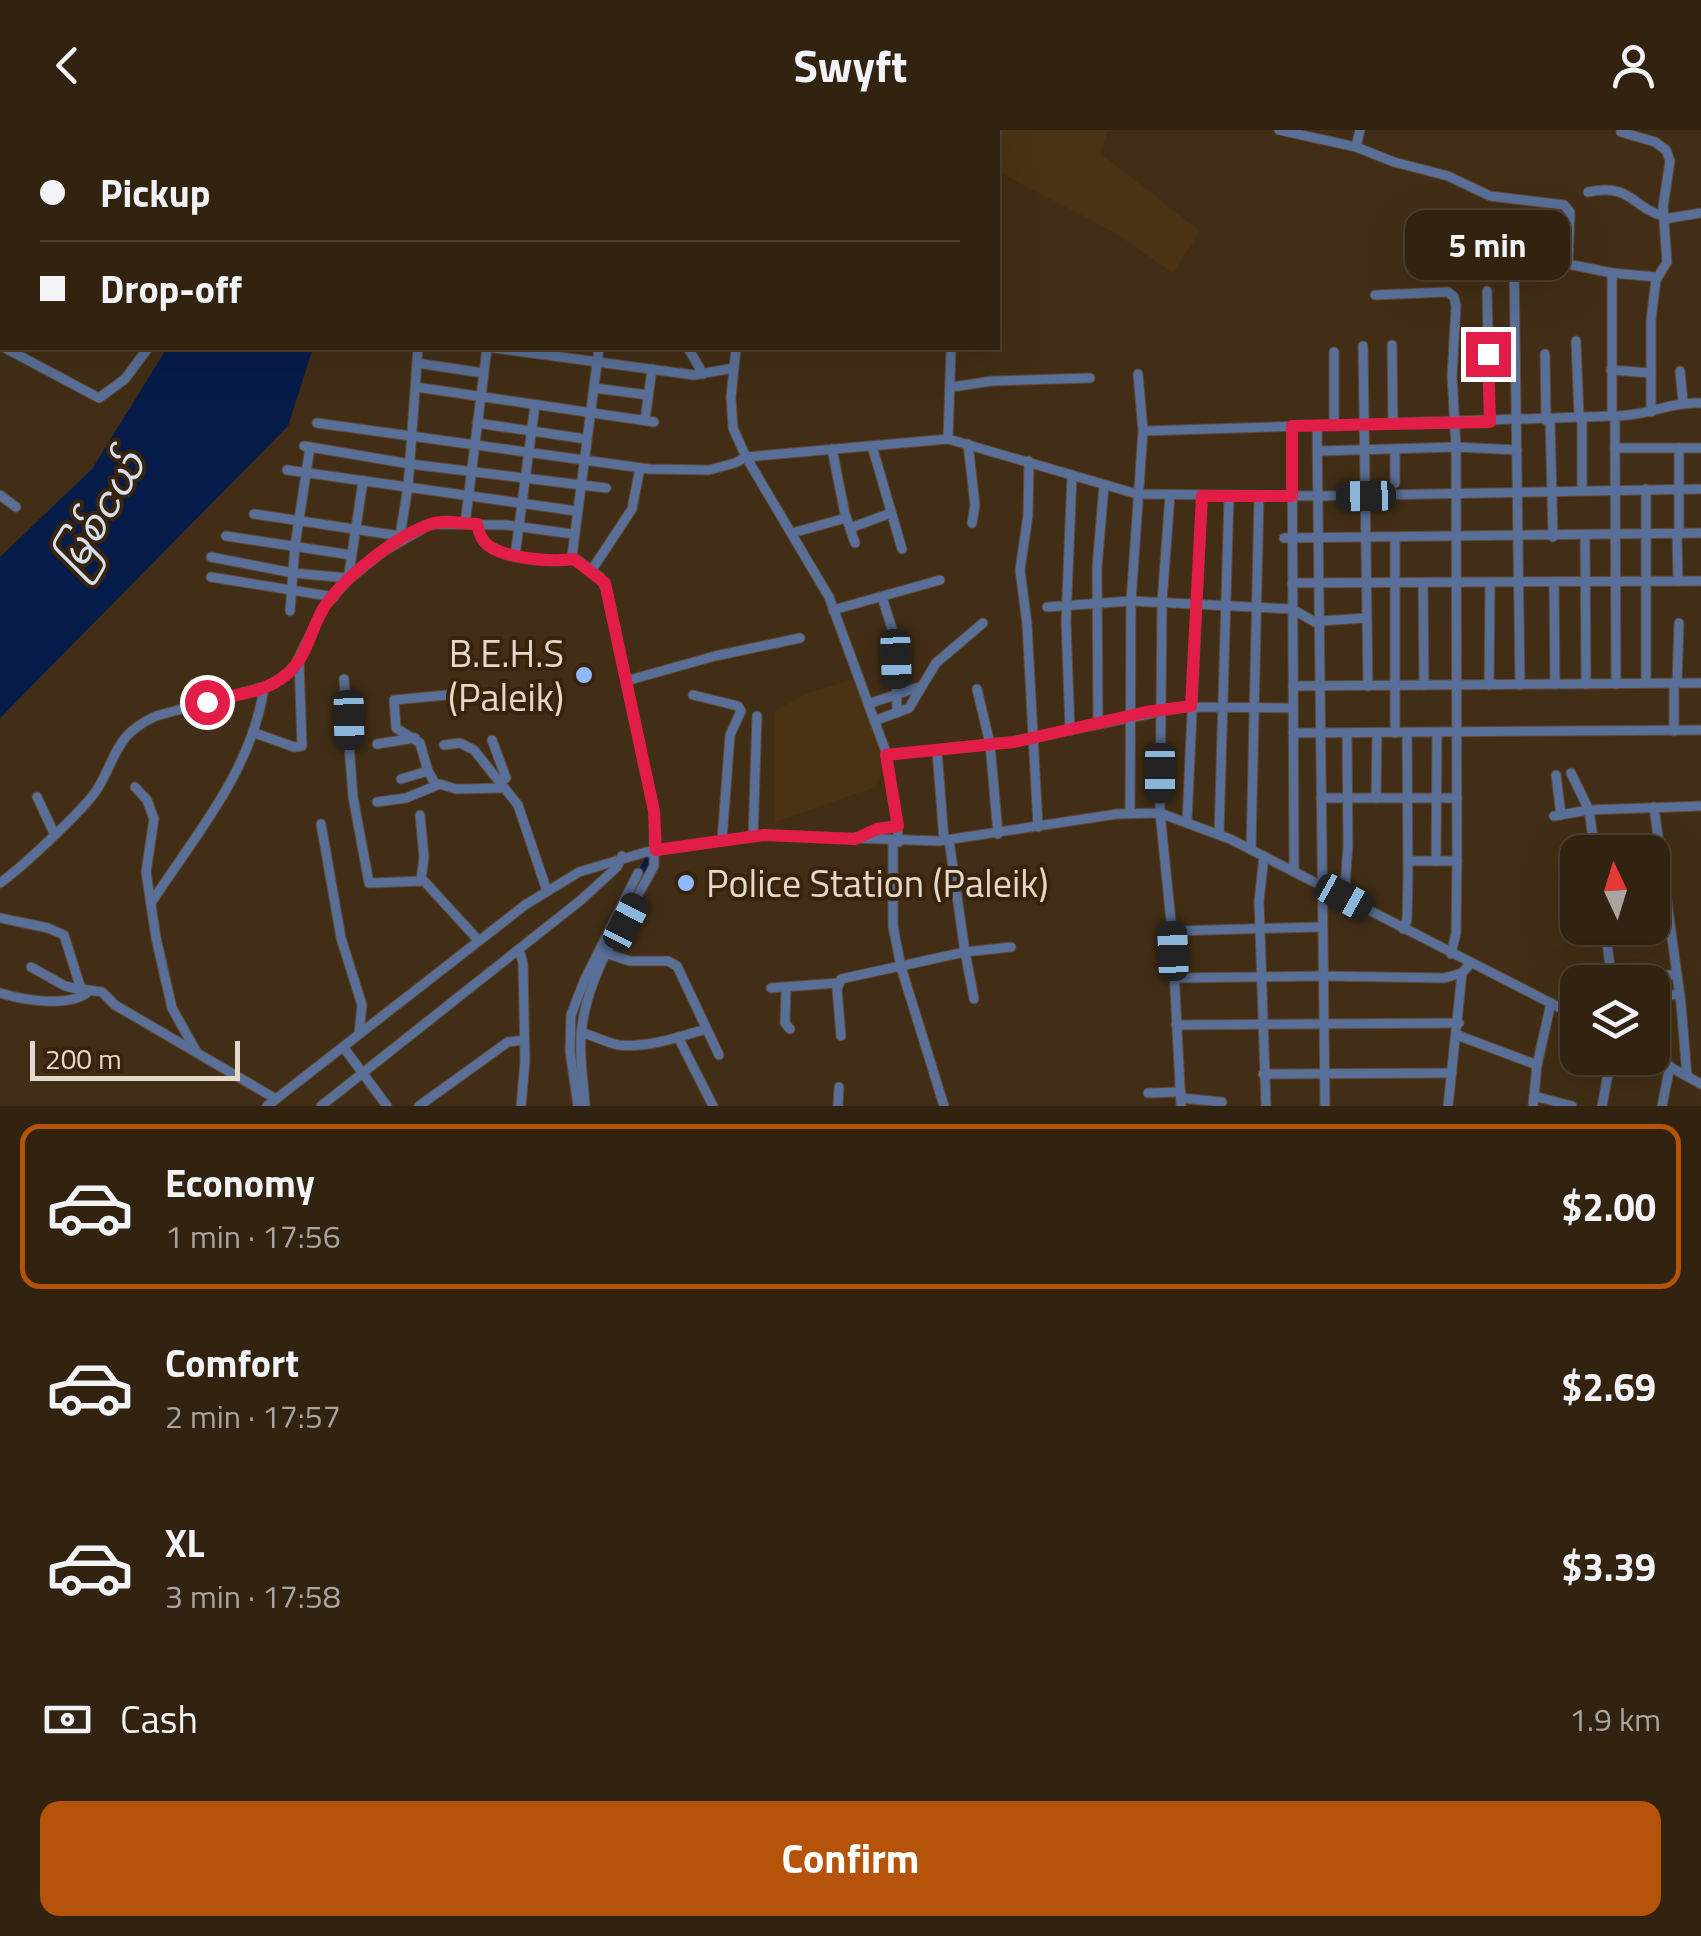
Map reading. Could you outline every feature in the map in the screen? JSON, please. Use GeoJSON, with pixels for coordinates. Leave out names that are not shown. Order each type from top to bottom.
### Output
{"type":"FeatureCollection","features":[{"type":"Feature","properties":{"kind":"street"},"geometry":{"type":"LineString","coordinates":[[1279,130],[1448,176],[1490,196],[1564,205],[1570,212],[1568,264],[1612,274],[1657,276]]}},
{"type":"Feature","properties":{"kind":"street"},"geometry":{"type":"LineString","coordinates":[[1356,148],[1360,130]]}},
{"type":"Feature","properties":{"kind":"street"},"geometry":{"type":"LineString","coordinates":[[1622,132],[1644,137],[1669,154],[1664,218],[1666,267],[1655,288]]}},
{"type":"Feature","properties":{"kind":"street"},"geometry":{"type":"LineString","coordinates":[[1588,192],[1619,190],[1664,218],[1701,213]]}},
{"type":"Feature","properties":{"kind":"street"},"geometry":{"type":"LineString","coordinates":[[1514,264],[1520,684]]}},
{"type":"Feature","properties":{"kind":"street"},"geometry":{"type":"LineString","coordinates":[[1651,412],[1650,328],[1657,276],[1666,267]]}},
{"type":"Feature","properties":{"kind":"street"},"geometry":{"type":"LineString","coordinates":[[1612,274],[1616,684]]}},
{"type":"Feature","properties":{"kind":"street"},"geometry":{"type":"LineString","coordinates":[[1487,290],[1490,422]]}},
{"type":"Feature","properties":{"kind":"street"},"geometry":{"type":"LineString","coordinates":[[1376,295],[1440,291],[1454,297],[1457,861],[1456,933],[1451,954]]}},
{"type":"Feature","properties":{"kind":"street"},"geometry":{"type":"LineString","coordinates":[[1576,341],[1582,491]]}},
{"type":"Feature","properties":{"kind":"street"},"geometry":{"type":"LineString","coordinates":[[1392,345],[1393,424]]}},
{"type":"Feature","properties":{"kind":"street"},"geometry":{"type":"LineString","coordinates":[[1363,346],[1368,686]]}},
{"type":"Feature","properties":{"kind":"street"},"geometry":{"type":"LineString","coordinates":[[9,350],[99,398],[125,380],[147,350]]}},
{"type":"Feature","properties":{"kind":"street"},"geometry":{"type":"LineString","coordinates":[[400,539],[408,487],[418,350]]}},
{"type":"Feature","properties":{"kind":"street"},"geometry":{"type":"LineString","coordinates":[[465,524],[483,373],[489,350]]}},
{"type":"Feature","properties":{"kind":"street"},"geometry":{"type":"LineString","coordinates":[[505,350],[703,374],[734,368]]}},
{"type":"Feature","properties":{"kind":"street"},"geometry":{"type":"LineString","coordinates":[[574,559],[576,511],[599,350]]}},
{"type":"Feature","properties":{"kind":"street"},"geometry":{"type":"LineString","coordinates":[[689,350],[703,374]]}},
{"type":"Feature","properties":{"kind":"street"},"geometry":{"type":"LineString","coordinates":[[736,350],[733,428],[824,587],[886,755],[898,826],[891,912],[901,967],[944,1106]]}},
{"type":"Feature","properties":{"kind":"street"},"geometry":{"type":"LineString","coordinates":[[948,439],[952,350]]}},
{"type":"Feature","properties":{"kind":"street"},"geometry":{"type":"LineString","coordinates":[[1334,352],[1334,426]]}},
{"type":"Feature","properties":{"kind":"street"},"geometry":{"type":"LineString","coordinates":[[1546,354],[1553,537]]}},
{"type":"Feature","properties":{"kind":"street"},"geometry":{"type":"LineString","coordinates":[[417,364],[483,373]]}},
{"type":"Feature","properties":{"kind":"street"},"geometry":{"type":"LineString","coordinates":[[416,387],[650,421],[652,369]]}},
{"type":"Feature","properties":{"kind":"street"},"geometry":{"type":"LineString","coordinates":[[1611,370],[1651,373]]}},
{"type":"Feature","properties":{"kind":"street"},"geometry":{"type":"LineString","coordinates":[[1680,370],[1683,402]]}},
{"type":"Feature","properties":{"kind":"street"},"geometry":{"type":"LineString","coordinates":[[1130,813],[1131,601],[1143,431],[1138,374]]}},
{"type":"Feature","properties":{"kind":"street"},"geometry":{"type":"LineString","coordinates":[[952,387],[992,381],[1090,378]]}},
{"type":"Feature","properties":{"kind":"street"},"geometry":{"type":"LineString","coordinates":[[594,388],[648,395]]}},
{"type":"Feature","properties":{"kind":"street"},"geometry":{"type":"LineString","coordinates":[[1143,431],[1614,416],[1651,412],[1683,402],[1701,403]]}},
{"type":"Feature","properties":{"kind":"street"},"geometry":{"type":"LineString","coordinates":[[516,556],[535,405]]}},
{"type":"Feature","properties":{"kind":"street"},"geometry":{"type":"LineString","coordinates":[[317,423],[583,461],[698,471],[735,464],[746,456],[948,439],[1137,494],[1366,496],[1701,489]]}},
{"type":"Feature","properties":{"kind":"street"},"geometry":{"type":"LineString","coordinates":[[477,423],[586,439]]}},
{"type":"Feature","properties":{"kind":"street"},"geometry":{"type":"LineString","coordinates":[[1424,423],[1424,449]]}},
{"type":"Feature","properties":{"kind":"street"},"geometry":{"type":"LineString","coordinates":[[1317,425],[1325,1106]]}},
{"type":"Feature","properties":{"kind":"street"},"geometry":{"type":"LineString","coordinates":[[1292,426],[1292,496],[1287,539],[1292,582],[1294,871]]}},
{"type":"Feature","properties":{"kind":"street"},"geometry":{"type":"LineString","coordinates":[[968,444],[975,505],[972,524]]}},
{"type":"Feature","properties":{"kind":"street"},"geometry":{"type":"LineString","coordinates":[[290,611],[307,446],[410,464],[606,488]]}},
{"type":"Feature","properties":{"kind":"street"},"geometry":{"type":"LineString","coordinates":[[872,446],[902,549]]}},
{"type":"Feature","properties":{"kind":"street"},"geometry":{"type":"LineString","coordinates":[[1318,451],[1456,447],[1516,450]]}},
{"type":"Feature","properties":{"kind":"street"},"geometry":{"type":"LineString","coordinates":[[1616,448],[1701,448]]}},
{"type":"Feature","properties":{"kind":"street"},"geometry":{"type":"LineString","coordinates":[[1678,581],[1679,448]]}},
{"type":"Feature","properties":{"kind":"street"},"geometry":{"type":"LineString","coordinates":[[832,449],[855,543]]}},
{"type":"Feature","properties":{"kind":"street"},"geometry":{"type":"LineString","coordinates":[[1395,450],[1395,483]]}},
{"type":"Feature","properties":{"kind":"street"},"geometry":{"type":"LineString","coordinates":[[1030,461],[1020,570],[1028,624],[1038,827]]}},
{"type":"Feature","properties":{"kind":"street"},"geometry":{"type":"LineString","coordinates":[[590,570],[632,508],[640,468]]}},
{"type":"Feature","properties":{"kind":"street"},"geometry":{"type":"LineString","coordinates":[[287,470],[576,511]]}},
{"type":"Feature","properties":{"kind":"street"},"geometry":{"type":"LineString","coordinates":[[1070,731],[1067,604],[1072,475]]}},
{"type":"Feature","properties":{"kind":"street"},"geometry":{"type":"LineString","coordinates":[[348,579],[363,480]]}},
{"type":"Feature","properties":{"kind":"street"},"geometry":{"type":"LineString","coordinates":[[1098,724],[1098,601],[1104,485]]}},
{"type":"Feature","properties":{"kind":"street"},"geometry":{"type":"LineString","coordinates":[[1646,488],[1646,683]]}},
{"type":"Feature","properties":{"kind":"street"},"geometry":{"type":"LineString","coordinates":[[0,495],[16,507]]}},
{"type":"Feature","properties":{"kind":"street"},"geometry":{"type":"LineString","coordinates":[[1170,495],[1162,602],[1160,812],[1172,931],[1181,1099]]}},
{"type":"Feature","properties":{"kind":"street"},"geometry":{"type":"LineString","coordinates":[[1187,822],[1202,496]]}},
{"type":"Feature","properties":{"kind":"street"},"geometry":{"type":"LineString","coordinates":[[1219,834],[1229,496]]}},
{"type":"Feature","properties":{"kind":"street"},"geometry":{"type":"LineString","coordinates":[[1251,849],[1259,496]]}},
{"type":"Feature","properties":{"kind":"street"},"geometry":{"type":"LineString","coordinates":[[792,533],[891,513]]}},
{"type":"Feature","properties":{"kind":"street"},"geometry":{"type":"LineString","coordinates":[[254,514],[400,539]]}},
{"type":"Feature","properties":{"kind":"street"},"geometry":{"type":"LineString","coordinates":[[0,883],[98,788],[123,737],[156,716],[264,688],[288,673],[299,660],[324,607],[348,579],[400,539],[431,524],[477,524],[574,534]]}},
{"type":"Feature","properties":{"kind":"street"},"geometry":{"type":"LineString","coordinates":[[477,524],[486,544],[516,556],[574,559],[605,583],[654,811],[654,866],[595,975],[576,1054],[585,1106]]}},
{"type":"Feature","properties":{"kind":"street"},"geometry":{"type":"LineString","coordinates":[[1287,539],[1701,533]]}},
{"type":"Feature","properties":{"kind":"street"},"geometry":{"type":"LineString","coordinates":[[226,536],[351,555]]}},
{"type":"Feature","properties":{"kind":"street"},"geometry":{"type":"LineString","coordinates":[[1585,536],[1586,684]]}},
{"type":"Feature","properties":{"kind":"street"},"geometry":{"type":"LineString","coordinates":[[1395,733],[1396,539]]}},
{"type":"Feature","properties":{"kind":"street"},"geometry":{"type":"LineString","coordinates":[[211,558],[348,579]]}},
{"type":"Feature","properties":{"kind":"street"},"geometry":{"type":"LineString","coordinates":[[211,577],[334,596]]}},
{"type":"Feature","properties":{"kind":"street"},"geometry":{"type":"LineString","coordinates":[[833,610],[940,580]]}},
{"type":"Feature","properties":{"kind":"street"},"geometry":{"type":"LineString","coordinates":[[1292,582],[1701,581]]}},
{"type":"Feature","properties":{"kind":"street"},"geometry":{"type":"LineString","coordinates":[[1554,582],[1555,684]]}},
{"type":"Feature","properties":{"kind":"street"},"geometry":{"type":"LineString","coordinates":[[1423,584],[1424,685]]}},
{"type":"Feature","properties":{"kind":"street"},"geometry":{"type":"LineString","coordinates":[[1489,685],[1490,584]]}},
{"type":"Feature","properties":{"kind":"street"},"geometry":{"type":"LineString","coordinates":[[882,596],[894,635]]}},
{"type":"Feature","properties":{"kind":"street"},"geometry":{"type":"LineString","coordinates":[[1047,607],[1131,601],[1321,609]]}},
{"type":"Feature","properties":{"kind":"street"},"geometry":{"type":"LineString","coordinates":[[1292,608],[1320,623],[1366,618]]}},
{"type":"Feature","properties":{"kind":"street"},"geometry":{"type":"LineString","coordinates":[[874,721],[915,702],[936,663],[984,623]]}},
{"type":"Feature","properties":{"kind":"street"},"geometry":{"type":"LineString","coordinates":[[1674,730],[1679,623]]}},
{"type":"Feature","properties":{"kind":"street"},"geometry":{"type":"LineString","coordinates":[[626,681],[800,638]]}},
{"type":"Feature","properties":{"kind":"street"},"geometry":{"type":"LineString","coordinates":[[896,659],[897,713]]}},
{"type":"Feature","properties":{"kind":"street"},"geometry":{"type":"LineString","coordinates":[[255,732],[294,747],[302,746],[299,660]]}},
{"type":"Feature","properties":{"kind":"street"},"geometry":{"type":"LineString","coordinates":[[344,679],[353,798],[369,883],[421,880],[479,941]]}},
{"type":"Feature","properties":{"kind":"street"},"geometry":{"type":"LineString","coordinates":[[1293,686],[1701,684]]}},
{"type":"Feature","properties":{"kind":"street"},"geometry":{"type":"LineString","coordinates":[[868,704],[922,686]]}},
{"type":"Feature","properties":{"kind":"street"},"geometry":{"type":"LineString","coordinates":[[151,903],[232,781],[255,732],[264,688]]}},
{"type":"Feature","properties":{"kind":"street"},"geometry":{"type":"LineString","coordinates":[[977,690],[990,744],[998,834]]}},
{"type":"Feature","properties":{"kind":"street"},"geometry":{"type":"LineString","coordinates":[[437,784],[420,743],[396,728],[394,700],[457,694]]}},
{"type":"Feature","properties":{"kind":"street"},"geometry":{"type":"LineString","coordinates":[[693,695],[738,706],[741,711],[730,736],[722,840]]}},
{"type":"Feature","properties":{"kind":"street"},"geometry":{"type":"LineString","coordinates":[[886,755],[1034,738],[1191,706],[1293,708]]}},
{"type":"Feature","properties":{"kind":"street"},"geometry":{"type":"LineString","coordinates":[[753,837],[757,716]]}},
{"type":"Feature","properties":{"kind":"street"},"geometry":{"type":"LineString","coordinates":[[1293,733],[1701,730]]}},
{"type":"Feature","properties":{"kind":"street"},"geometry":{"type":"LineString","coordinates":[[1376,798],[1377,733]]}},
{"type":"Feature","properties":{"kind":"street"},"geometry":{"type":"LineString","coordinates":[[1403,929],[1408,861],[1407,733]]}},
{"type":"Feature","properties":{"kind":"street"},"geometry":{"type":"LineString","coordinates":[[1436,861],[1437,733]]}},
{"type":"Feature","properties":{"kind":"street"},"geometry":{"type":"LineString","coordinates":[[1344,897],[1346,734]]}},
{"type":"Feature","properties":{"kind":"street"},"geometry":{"type":"LineString","coordinates":[[377,744],[410,738]]}},
{"type":"Feature","properties":{"kind":"street"},"geometry":{"type":"LineString","coordinates":[[492,740],[503,783]]}},
{"type":"Feature","properties":{"kind":"street"},"geometry":{"type":"LineString","coordinates":[[444,745],[460,743],[474,750],[503,783],[516,802],[547,891]]}},
{"type":"Feature","properties":{"kind":"street"},"geometry":{"type":"LineString","coordinates":[[937,750],[946,840],[974,1000]]}},
{"type":"Feature","properties":{"kind":"street"},"geometry":{"type":"LineString","coordinates":[[400,779],[428,770]]}},
{"type":"Feature","properties":{"kind":"street"},"geometry":{"type":"LineString","coordinates":[[437,784],[441,770]]}},
{"type":"Feature","properties":{"kind":"street"},"geometry":{"type":"LineString","coordinates":[[1571,773],[1589,810],[1593,835]]}},
{"type":"Feature","properties":{"kind":"street"},"geometry":{"type":"LineString","coordinates":[[1556,775],[1558,815],[1589,810],[1701,806]]}},
{"type":"Feature","properties":{"kind":"street"},"geometry":{"type":"LineString","coordinates":[[376,802],[406,798],[437,784],[468,790],[503,783]]}},
{"type":"Feature","properties":{"kind":"street"},"geometry":{"type":"LineString","coordinates":[[135,787],[147,800],[154,819],[146,872],[172,1008],[197,1053]]}},
{"type":"Feature","properties":{"kind":"street"},"geometry":{"type":"LineString","coordinates":[[37,797],[54,833]]}},
{"type":"Feature","properties":{"kind":"street"},"geometry":{"type":"LineString","coordinates":[[1320,798],[1457,798]]}},
{"type":"Feature","properties":{"kind":"street"},"geometry":{"type":"LineString","coordinates":[[1654,807],[1680,994],[1687,1076]]}},
{"type":"Feature","properties":{"kind":"street"},"geometry":{"type":"LineString","coordinates":[[31,967],[65,986],[102,992],[115,1005],[272,1102],[547,891],[588,868],[622,856],[753,837],[946,840],[1160,812],[1251,849],[1560,1007]]}},
{"type":"Feature","properties":{"kind":"street"},"geometry":{"type":"LineString","coordinates":[[420,814],[424,858],[421,880]]}},
{"type":"Feature","properties":{"kind":"street"},"geometry":{"type":"LineString","coordinates":[[321,824],[341,938],[362,1005],[358,1037]]}},
{"type":"Feature","properties":{"kind":"street"},"geometry":{"type":"LineString","coordinates":[[855,839],[877,829],[898,826]]}},
{"type":"Feature","properties":{"kind":"street"},"geometry":{"type":"LineString","coordinates":[[321,1106],[519,950],[618,867],[622,856]]}},
{"type":"Feature","properties":{"kind":"street"},"geometry":{"type":"LineString","coordinates":[[1264,856],[1260,928],[1266,1106]]}},
{"type":"Feature","properties":{"kind":"street"},"geometry":{"type":"LineString","coordinates":[[1408,861],[1457,861]]}},
{"type":"Feature","properties":{"kind":"street"},"geometry":{"type":"LineString","coordinates":[[578,1106],[572,1015],[638,873]]}},
{"type":"Feature","properties":{"kind":"street"},"geometry":{"type":"LineString","coordinates":[[0,918],[64,935],[86,991]]}},
{"type":"Feature","properties":{"kind":"street"},"geometry":{"type":"LineString","coordinates":[[1172,931],[1321,927]]}},
{"type":"Feature","properties":{"kind":"street"},"geometry":{"type":"LineString","coordinates":[[772,988],[837,983],[850,976],[965,952],[1011,948]]}},
{"type":"Feature","properties":{"kind":"street"},"geometry":{"type":"LineString","coordinates":[[519,950],[524,1040],[522,1106]]}},
{"type":"Feature","properties":{"kind":"street"},"geometry":{"type":"LineString","coordinates":[[608,954],[630,961],[672,963],[718,1055]]}},
{"type":"Feature","properties":{"kind":"street"},"geometry":{"type":"LineString","coordinates":[[1174,978],[1444,978],[1462,973],[1470,964]]}},
{"type":"Feature","properties":{"kind":"street"},"geometry":{"type":"LineString","coordinates":[[1448,1106],[1462,973]]}},
{"type":"Feature","properties":{"kind":"street"},"geometry":{"type":"LineString","coordinates":[[1670,975],[1677,974]]}},
{"type":"Feature","properties":{"kind":"street"},"geometry":{"type":"LineString","coordinates":[[837,983],[840,1036]]}},
{"type":"Feature","properties":{"kind":"street"},"geometry":{"type":"LineString","coordinates":[[786,986],[785,1021],[790,1029]]}},
{"type":"Feature","properties":{"kind":"street"},"geometry":{"type":"LineString","coordinates":[[0,993],[50,1000],[78,998],[86,991]]}},
{"type":"Feature","properties":{"kind":"street"},"geometry":{"type":"LineString","coordinates":[[1670,995],[1680,994]]}},
{"type":"Feature","properties":{"kind":"street"},"geometry":{"type":"LineString","coordinates":[[1551,1002],[1537,1065],[1534,1101],[1572,1106]]}},
{"type":"Feature","properties":{"kind":"street"},"geometry":{"type":"LineString","coordinates":[[1176,1026],[1459,1023]]}},
{"type":"Feature","properties":{"kind":"street"},"geometry":{"type":"LineString","coordinates":[[581,1033],[617,1044],[645,1044],[706,1029]]}},
{"type":"Feature","properties":{"kind":"street"},"geometry":{"type":"LineString","coordinates":[[1458,1035],[1537,1065]]}},
{"type":"Feature","properties":{"kind":"street"},"geometry":{"type":"LineString","coordinates":[[678,1037],[711,1104],[696,1106]]}},
{"type":"Feature","properties":{"kind":"street"},"geometry":{"type":"LineString","coordinates":[[419,1106],[508,1042],[524,1040]]}},
{"type":"Feature","properties":{"kind":"street"},"geometry":{"type":"LineString","coordinates":[[344,1048],[386,1106]]}},
{"type":"Feature","properties":{"kind":"street"},"geometry":{"type":"LineString","coordinates":[[1670,1066],[1701,1084]]}},
{"type":"Feature","properties":{"kind":"street"},"geometry":{"type":"LineString","coordinates":[[1264,1074],[1452,1074]]}},
{"type":"Feature","properties":{"kind":"street"},"geometry":{"type":"LineString","coordinates":[[1602,1106],[1608,1075]]}},
{"type":"Feature","properties":{"kind":"street"},"geometry":{"type":"LineString","coordinates":[[1662,1106],[1668,1075]]}},
{"type":"Feature","properties":{"kind":"street"},"geometry":{"type":"LineString","coordinates":[[838,1106],[839,1087]]}},
{"type":"Feature","properties":{"kind":"street"},"geometry":{"type":"LineString","coordinates":[[1148,1092],[1222,1102]]}},
{"type":"Feature","properties":{"kind":"shaded area"},"geometry":{"type":"Polygon","coordinates":[[[1000,130],[1108,130],[1100,153],[1200,231],[1173,273],[1112,231],[1000,173],[1000,130]]]}},
{"type":"Feature","properties":{"kind":"shaded area"},"geometry":{"type":"Polygon","coordinates":[[[857,678],[884,768],[875,787],[775,822],[774,712],[805,694],[857,678]]]}},
{"type":"Feature","properties":{"kind":"water","name":"မြစ်ငယ်"},"geometry":{"type":"Polygon","coordinates":[[[166,350],[312,350],[288,426],[0,718],[0,557],[92,469],[166,350]]]}},
{"type":"Feature","properties":{"kind":"waterway"},"geometry":{"type":"LineString","coordinates":[[638,880],[648,861]]}},
{"type":"Feature","properties":{"kind":"place","name":"B.E.H.S (Paleik)"},"geometry":{"type":"Point","coordinates":[584,675]}},
{"type":"Feature","properties":{"kind":"place","name":"Police Station (Paleik)"},"geometry":{"type":"Point","coordinates":[686,883]}},
{"type":"Feature","properties":{"kind":"route"},"geometry":{"type":"LineString","coordinates":[[207,702],[260,690],[288,673],[306,648],[324,607],[348,580],[400,541],[438,522],[477,524],[482,539],[492,548],[516,556],[574,559],[605,583],[654,811],[656,850],[764,835],[855,839],[877,829],[898,826],[886,755],[1014,742],[1146,712],[1191,706],[1202,496],[1292,496],[1292,426],[1490,422],[1488,354]]}}]}
